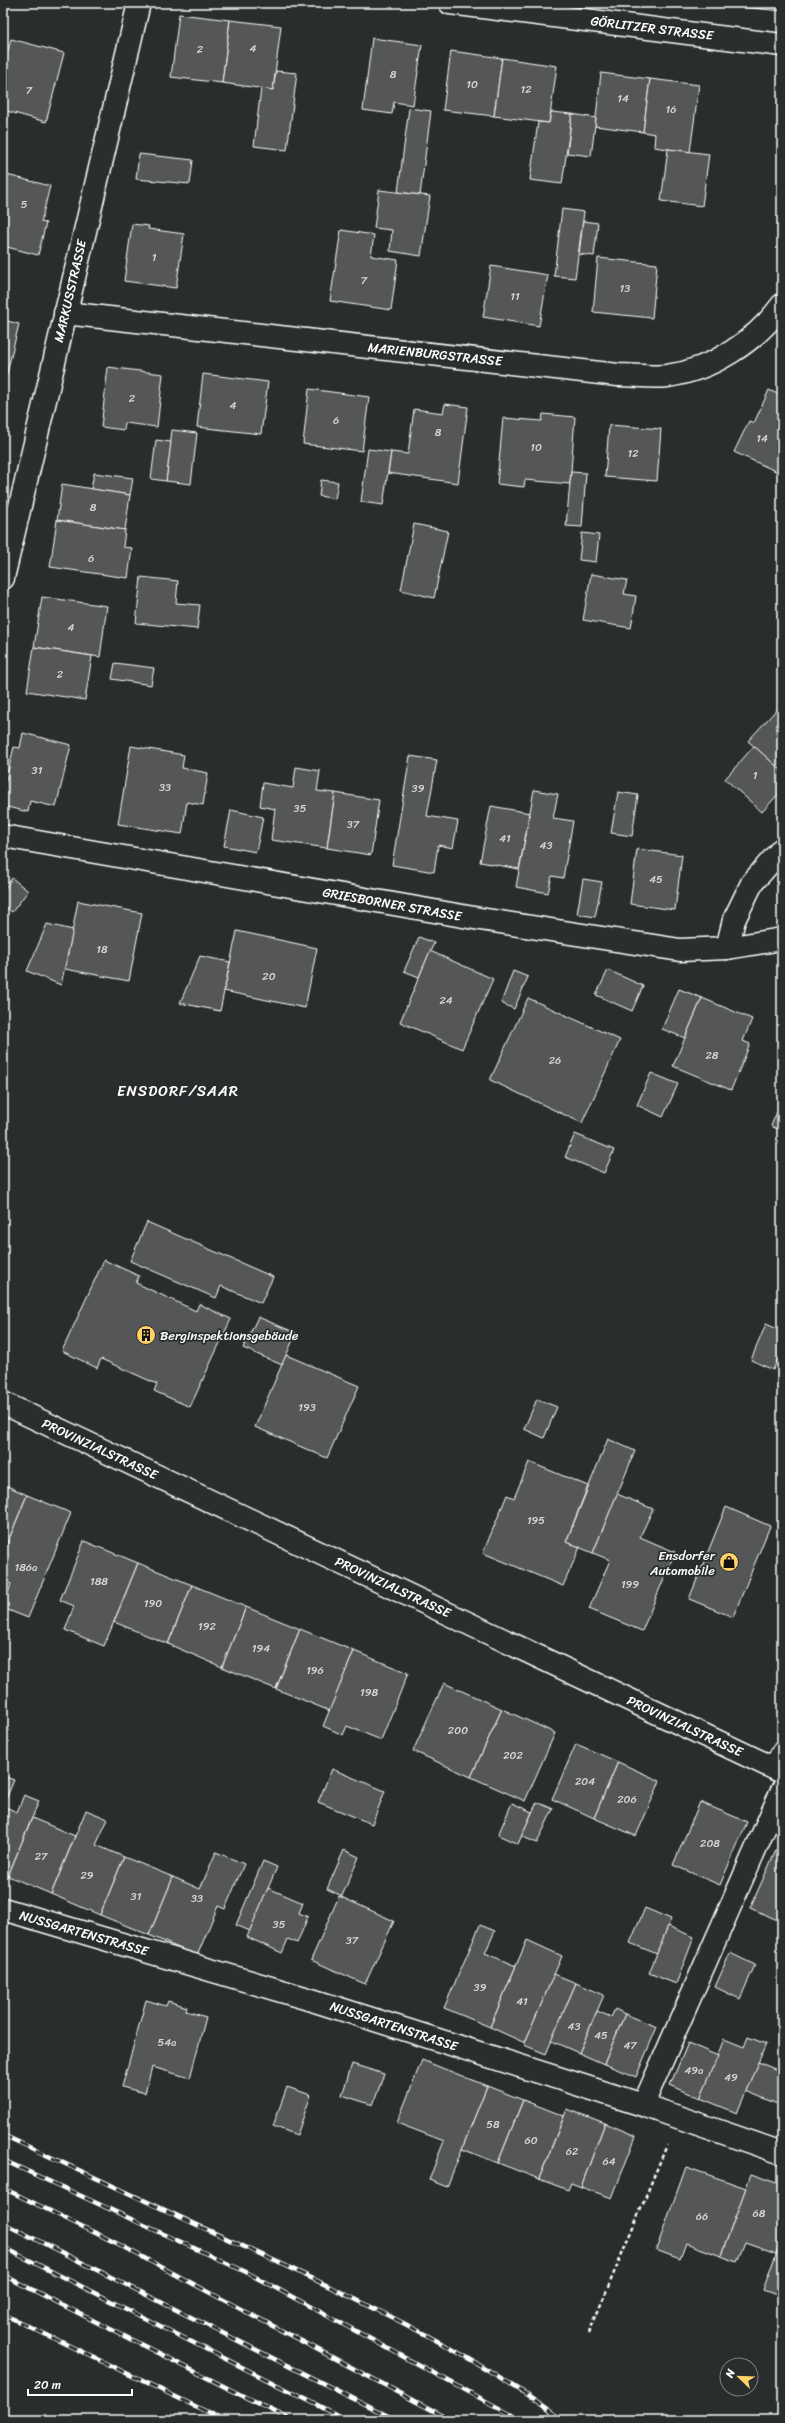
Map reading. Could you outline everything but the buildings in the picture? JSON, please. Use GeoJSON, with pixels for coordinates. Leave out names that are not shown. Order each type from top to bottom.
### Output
{"type":"FeatureCollection","features":[{"type":"Feature","properties":{"kind":"street","name":"MARKUSSTRASSE"},"geometry":{"type":"LineString","coordinates":[[3,578],[139,3]]}},
{"type":"Feature","properties":{"kind":"street","name":"GÖRLITZER STRASSE"},"geometry":{"type":"LineString","coordinates":[[450,3],[782,45]]}},
{"type":"Feature","properties":{"kind":"street","name":"MARIENBURGSTRASSE"},"geometry":{"type":"LineString","coordinates":[[65,312],[618,375],[667,376],[706,366],[739,347],[771,321],[782,305]]}},
{"type":"Feature","properties":{"kind":"street","name":"GRIESBORNER STRASSE"},"geometry":{"type":"LineString","coordinates":[[3,836],[606,940],[680,950],[727,948],[782,938]]}},
{"type":"Feature","properties":{"kind":"street"},"geometry":{"type":"LineString","coordinates":[[727,948],[734,920],[752,883],[782,849]]}},
{"type":"Feature","properties":{"kind":"street","name":"PROVINZIALSTRASSE"},"geometry":{"type":"LineString","coordinates":[[3,1403],[780,1765]]}},
{"type":"Feature","properties":{"kind":"street","name":"NUSSGARTENSTRASSE"},"geometry":{"type":"LineString","coordinates":[[3,1909],[315,2001],[643,2105],[782,2153]]}},
{"type":"Feature","properties":{"kind":"lane"},"geometry":{"type":"LineString","coordinates":[[643,2105],[782,1789]]}},
{"type":"Feature","properties":{"kind":"path"},"geometry":{"type":"LineString","coordinates":[[589,2333],[678,2118]]}},
{"type":"Feature","properties":{"kind":"railway"},"geometry":{"type":"LineString","coordinates":[[3,2135],[273,2260],[385,2314],[494,2374],[563,2420]]}},
{"type":"Feature","properties":{"kind":"railway"},"geometry":{"type":"LineString","coordinates":[[3,2160],[246,2272],[521,2420]]}},
{"type":"Feature","properties":{"kind":"railway"},"geometry":{"type":"LineString","coordinates":[[3,2188],[112,2241],[451,2420]]}},
{"type":"Feature","properties":{"kind":"railway"},"geometry":{"type":"LineString","coordinates":[[3,2223],[396,2420]]}},
{"type":"Feature","properties":{"kind":"railway"},"geometry":{"type":"LineString","coordinates":[[3,2247],[347,2420]]}},
{"type":"Feature","properties":{"kind":"railway"},"geometry":{"type":"LineString","coordinates":[[3,2275],[291,2420]]}},
{"type":"Feature","properties":{"kind":"railway"},"geometry":{"type":"LineString","coordinates":[[3,2314],[224,2420]]}},
{"type":"Feature","properties":{"kind":"place","name":"Berginspektionsgebäude"},"geometry":{"type":"Point","coordinates":[146,1335]}},
{"type":"Feature","properties":{"kind":"place","name":"Ensdorfer Automobile"},"geometry":{"type":"Point","coordinates":[729,1562]}},
{"type":"Feature","properties":{"kind":"district","name":"ENSDORF/SAAR"},"geometry":{"type":"Point","coordinates":[178,1091]}}]}
